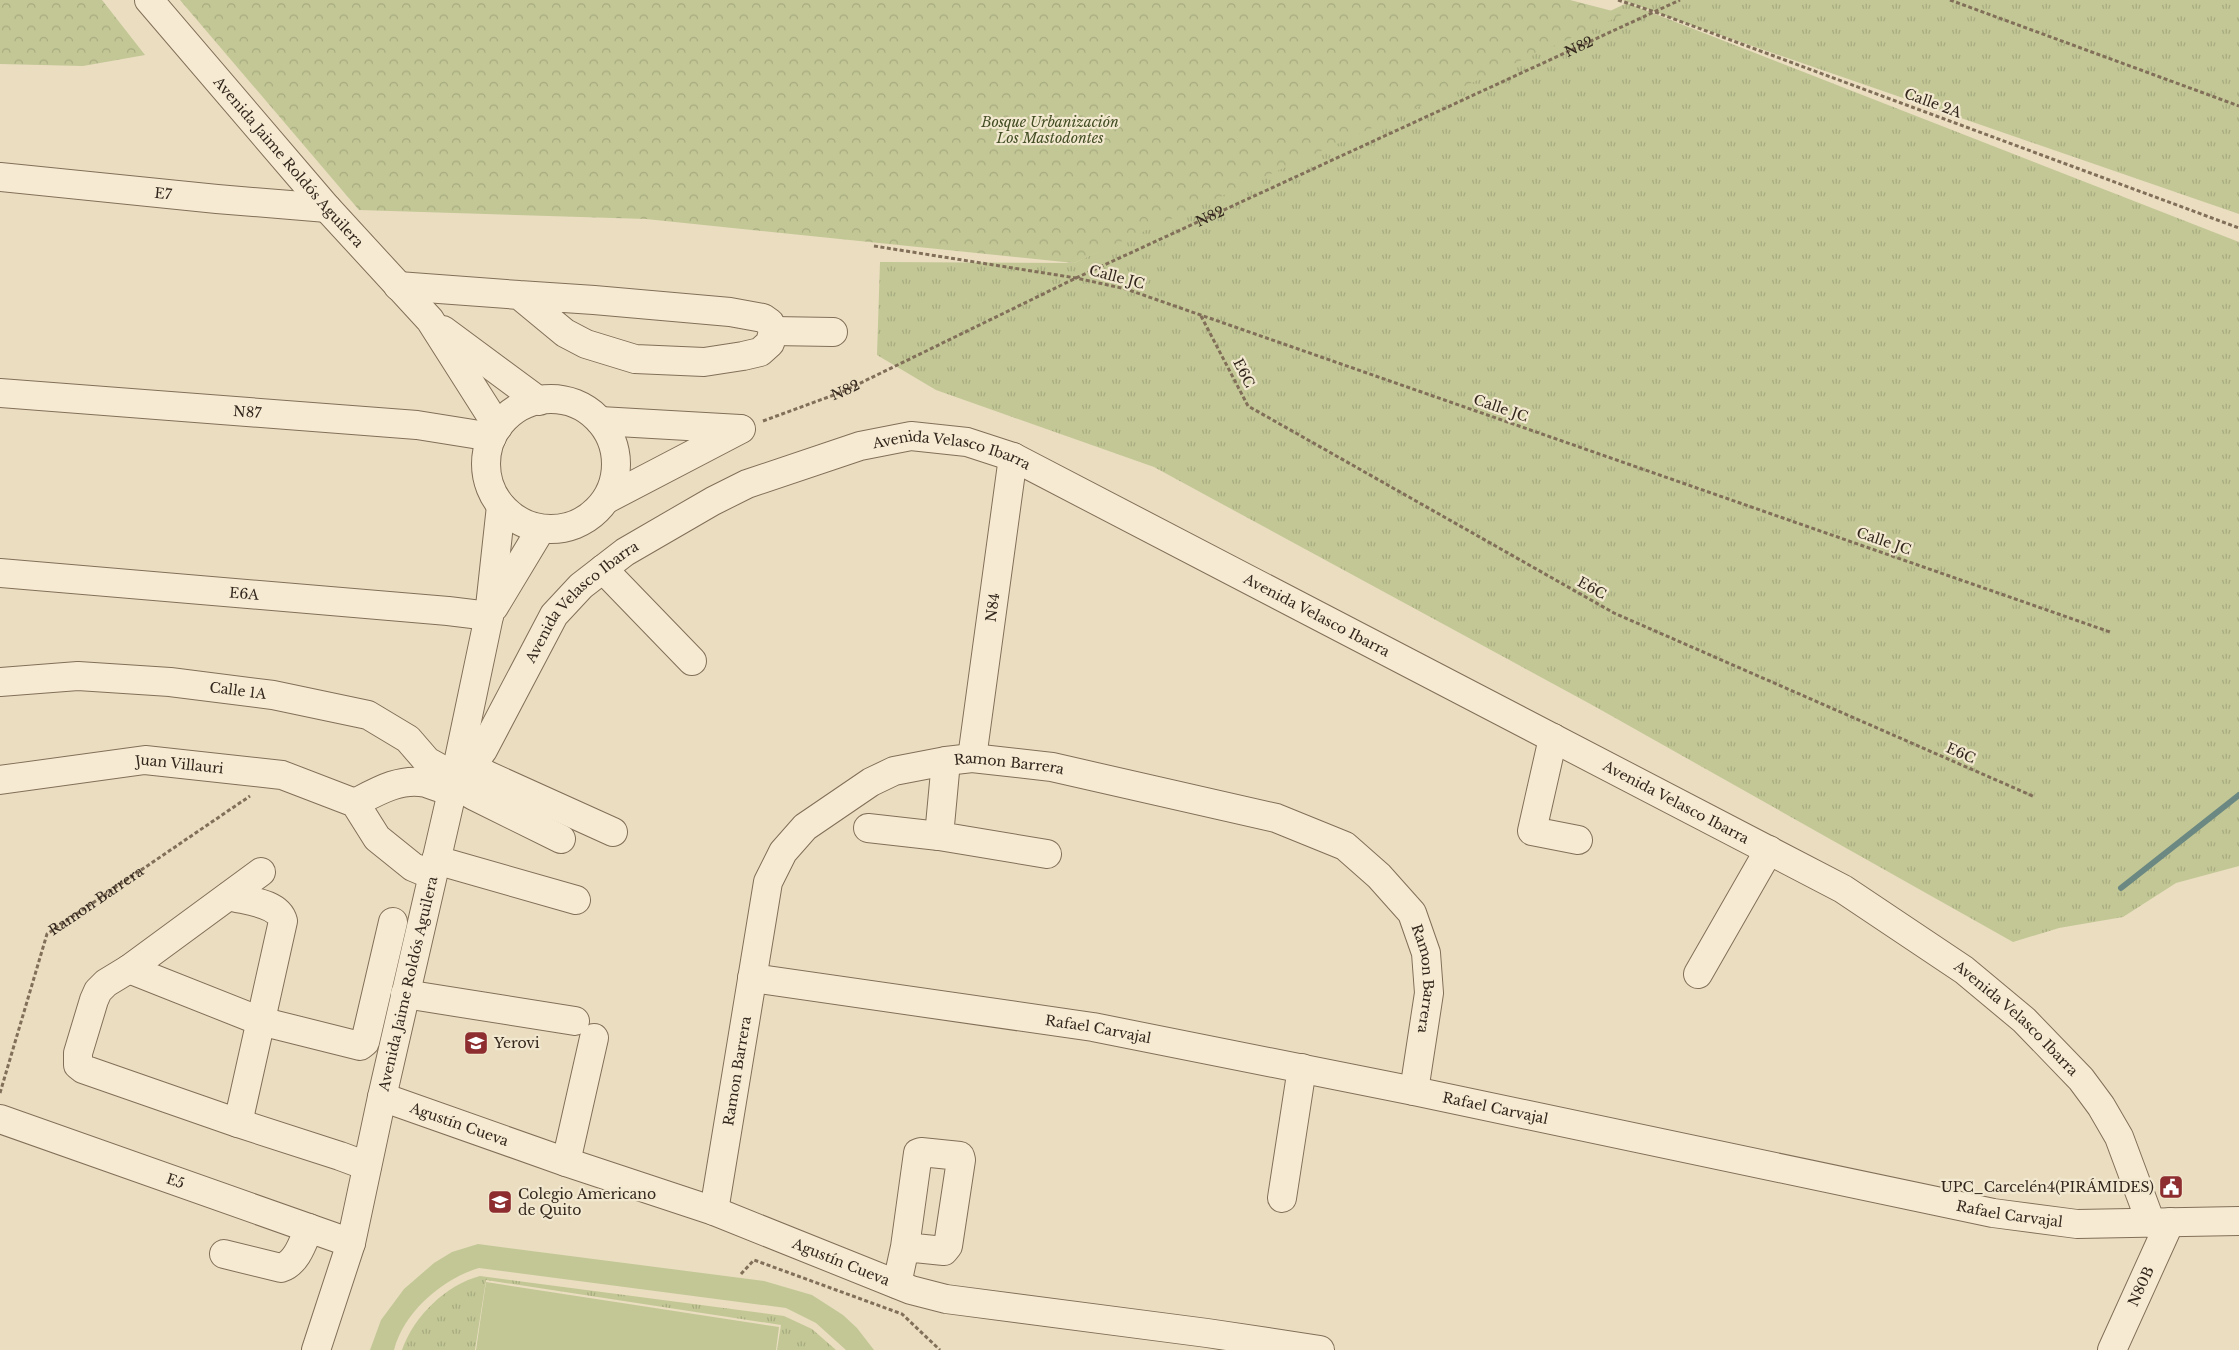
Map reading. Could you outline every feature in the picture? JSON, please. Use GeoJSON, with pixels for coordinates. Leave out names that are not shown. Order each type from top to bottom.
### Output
{"type":"FeatureCollection","features":[{"type":"Feature","properties":{"kind":"street","name":"Avenida Jaime Roldós Aguilera"},"geometry":{"type":"LineString","coordinates":[[150,0],[327,208],[430,320],[539,400]]}},
{"type":"Feature","properties":{"kind":"street","name":"E7"},"geometry":{"type":"LineString","coordinates":[[0,177],[327,208]]}},
{"type":"Feature","properties":{"kind":"street"},"geometry":{"type":"LineString","coordinates":[[398,286],[594,300],[747,315],[763,318],[770,323],[773,331],[770,343],[760,352],[742,356],[704,362],[635,360],[579,341],[542,316],[519,295]]}},
{"type":"Feature","properties":{"kind":"street","name":"Avenida Jaime Roldós Aguilera"},"geometry":{"type":"LineString","coordinates":[[430,320],[495,432]]}},
{"type":"Feature","properties":{"kind":"street"},"geometry":{"type":"LineString","coordinates":[[773,331],[833,332]]}},
{"type":"Feature","properties":{"kind":"street","name":"N87"},"geometry":{"type":"LineString","coordinates":[[0,393],[495,432]]}},
{"type":"Feature","properties":{"kind":"street"},"geometry":{"type":"LineString","coordinates":[[556,399],[588,410],[600,421],[610,435],[615,451],[616,467],[614,484],[607,499],[597,511],[571,527],[556,530],[541,529],[526,524],[513,517],[502,506],[492,491],[487,473],[487,455],[495,432],[510,414],[524,405],[539,400],[556,399]]}},
{"type":"Feature","properties":{"kind":"street"},"geometry":{"type":"LineString","coordinates":[[600,421],[741,429]]}},
{"type":"Feature","properties":{"kind":"street"},"geometry":{"type":"LineString","coordinates":[[607,499],[741,429]]}},
{"type":"Feature","properties":{"kind":"street","name":"Avenida Velasco Ibarra"},"geometry":{"type":"LineString","coordinates":[[459,780],[483,750],[554,615],[581,586],[625,552],[721,496],[785,470],[860,446],[911,436],[967,442],[1013,457],[1851,894],[1964,970],[2024,1020],[2081,1079],[2101,1106],[2160,1223]]}},
{"type":"Feature","properties":{"kind":"street","name":"N84"},"geometry":{"type":"LineString","coordinates":[[939,836],[959,759],[1013,457]]}},
{"type":"Feature","properties":{"kind":"street","name":"Avenida Jaime Roldós Aguilera"},"geometry":{"type":"LineString","coordinates":[[316,1350],[350,1243],[434,867],[459,780],[489,616],[502,506]]}},
{"type":"Feature","properties":{"kind":"street","name":"Avenida Jaime Roldós Aguilera"},"geometry":{"type":"LineString","coordinates":[[489,616],[541,529]]}},
{"type":"Feature","properties":{"kind":"street"},"geometry":{"type":"LineString","coordinates":[[603,569],[692,661]]}},
{"type":"Feature","properties":{"kind":"street","name":"E6A"},"geometry":{"type":"LineString","coordinates":[[0,573],[489,616]]}},
{"type":"Feature","properties":{"kind":"street","name":"Calle 1A"},"geometry":{"type":"LineString","coordinates":[[0,682],[78,676],[170,682],[273,695],[368,715],[408,739],[427,761],[459,780]]}},
{"type":"Feature","properties":{"kind":"street"},"geometry":{"type":"LineString","coordinates":[[1554,738],[1532,830],[1578,840]]}},
{"type":"Feature","properties":{"kind":"street","name":"Ramon Barrera"},"geometry":{"type":"LineString","coordinates":[[714,1211],[768,882],[783,852],[805,826],[871,782],[894,771],[959,759],[1052,767],[1127,783],[1276,818],[1345,846],[1379,876],[1412,913],[1426,953],[1429,992],[1414,1091]]}},
{"type":"Feature","properties":{"kind":"street","name":"Juan Villauri"},"geometry":{"type":"LineString","coordinates":[[0,780],[144,760],[282,775],[355,803]]}},
{"type":"Feature","properties":{"kind":"street"},"geometry":{"type":"LineString","coordinates":[[576,900],[434,867],[413,867],[377,838],[355,803],[385,787],[404,783],[459,780],[487,775],[613,832]]}},
{"type":"Feature","properties":{"kind":"street"},"geometry":{"type":"LineString","coordinates":[[459,780],[474,796],[561,839]]}},
{"type":"Feature","properties":{"kind":"street"},"geometry":{"type":"LineString","coordinates":[[868,828],[939,836],[1047,854]]}},
{"type":"Feature","properties":{"kind":"street"},"geometry":{"type":"LineString","coordinates":[[1698,974],[1769,850]]}},
{"type":"Feature","properties":{"kind":"street"},"geometry":{"type":"LineString","coordinates":[[261,872],[130,969],[106,983],[98,991],[78,1053],[78,1065],[83,1069],[367,1166]]}},
{"type":"Feature","properties":{"kind":"street"},"geometry":{"type":"LineString","coordinates":[[229,896],[275,909],[281,915],[283,921],[238,1123]]}},
{"type":"Feature","properties":{"kind":"street"},"geometry":{"type":"LineString","coordinates":[[130,969],[260,1021],[355,1046],[365,1042],[393,922]]}},
{"type":"Feature","properties":{"kind":"street","name":"Rafael Carvajal"},"geometry":{"type":"LineString","coordinates":[[752,978],[1092,1027],[1414,1091],[1993,1213],[2078,1224],[2239,1221]]}},
{"type":"Feature","properties":{"kind":"street"},"geometry":{"type":"LineString","coordinates":[[405,994],[584,1030],[566,1162]]}},
{"type":"Feature","properties":{"kind":"street"},"geometry":{"type":"LineString","coordinates":[[1282,1198],[1302,1068]]}},
{"type":"Feature","properties":{"kind":"street","name":"Agustín Cueva"},"geometry":{"type":"LineString","coordinates":[[382,1097],[566,1162],[714,1211],[897,1284],[946,1299],[1237,1343],[1320,1350]]}},
{"type":"Feature","properties":{"kind":"street","name":"E5"},"geometry":{"type":"LineString","coordinates":[[0,1119],[350,1243]]}},
{"type":"Feature","properties":{"kind":"street","name":"N80B"},"geometry":{"type":"LineString","coordinates":[[2112,1350],[2160,1223]]}},
{"type":"Feature","properties":{"kind":"street"},"geometry":{"type":"LineString","coordinates":[[224,1254],[281,1268],[287,1266],[292,1261],[309,1228]]}},
{"type":"Feature","properties":{"kind":"street"},"geometry":{"type":"LineString","coordinates":[[897,1284],[905,1247]]}},
{"type":"Feature","properties":{"kind":"path","name":"Calle 2A"},"geometry":{"type":"LineString","coordinates":[[1618,0],[2239,228]]}},
{"type":"Feature","properties":{"kind":"path","name":"N82"},"geometry":{"type":"LineString","coordinates":[[741,429],[842,392],[1076,278],[1680,0]]}},
{"type":"Feature","properties":{"kind":"path"},"geometry":{"type":"LineString","coordinates":[[1950,0],[2239,106]]}},
{"type":"Feature","properties":{"kind":"path","name":"Calle JC"},"geometry":{"type":"LineString","coordinates":[[874,246],[1076,278],[1126,289],[2110,632]]}},
{"type":"Feature","properties":{"kind":"path","name":"E6C"},"geometry":{"type":"LineString","coordinates":[[1201,316],[1248,406],[1614,613],[2035,797]]}},
{"type":"Feature","properties":{"kind":"path","name":"Ramon Barrera"},"geometry":{"type":"LineString","coordinates":[[0,1093],[47,934],[282,775]]}},
{"type":"Feature","properties":{"kind":"path"},"geometry":{"type":"LineString","coordinates":[[741,1274],[754,1260],[902,1314],[940,1350]]}},
{"type":"Feature","properties":{"kind":"green space"},"geometry":{"type":"Polygon","coordinates":[[[0,0],[102,0],[145,55],[83,66],[0,64],[0,0]]]}},
{"type":"Feature","properties":{"kind":"green space","name":"Bosque Urbanización Los Mastodontes"},"geometry":{"type":"Polygon","coordinates":[[[180,0],[1570,0],[1624,14],[1074,263],[646,219],[359,210],[180,0]]]}},
{"type":"Feature","properties":{"kind":"green space"},"geometry":{"type":"Polygon","coordinates":[[[1623,0],[2239,0],[2239,214],[1680,21],[1623,0]]]}},
{"type":"Feature","properties":{"kind":"green space"},"geometry":{"type":"Polygon","coordinates":[[[1627,3],[2239,242],[2239,866],[2176,883],[2123,917],[2059,928],[2013,942],[1594,706],[1154,467],[936,390],[877,355],[880,262],[1074,263],[1627,3]]]}},
{"type":"Feature","properties":{"kind":"green space"},"geometry":{"type":"Polygon","coordinates":[[[478,1244],[764,1281],[812,1295],[843,1315],[857,1328],[874,1350],[846,1350],[816,1323],[786,1308],[479,1268],[452,1280],[426,1299],[406,1323],[394,1350],[370,1350],[381,1320],[404,1289],[434,1263],[452,1252],[478,1244]]]}},
{"type":"Feature","properties":{"kind":"green space"},"geometry":{"type":"Polygon","coordinates":[[[480,1276],[784,1316],[812,1329],[836,1350],[777,1350],[781,1325],[486,1280],[475,1350],[402,1350],[414,1325],[433,1304],[455,1287],[467,1280],[480,1276]]]}},
{"type":"Feature","properties":{"kind":"green space"},"geometry":{"type":"Polygon","coordinates":[[[486,1282],[779,1327],[776,1350],[476,1350],[486,1282]]]}},
{"type":"Feature","properties":{"kind":"waterway"},"geometry":{"type":"LineString","coordinates":[[2121,888],[2239,795]]}},
{"type":"Feature","properties":{"kind":"place","name":"Yerovi"},"geometry":{"type":"Point","coordinates":[476,1043]}},
{"type":"Feature","properties":{"kind":"place","name":"UPC_Carcelén4(PIRÁMIDES)"},"geometry":{"type":"Point","coordinates":[2171,1187]}},
{"type":"Feature","properties":{"kind":"place","name":"Colegio Americano de Quito"},"geometry":{"type":"Point","coordinates":[500,1202]}}]}
